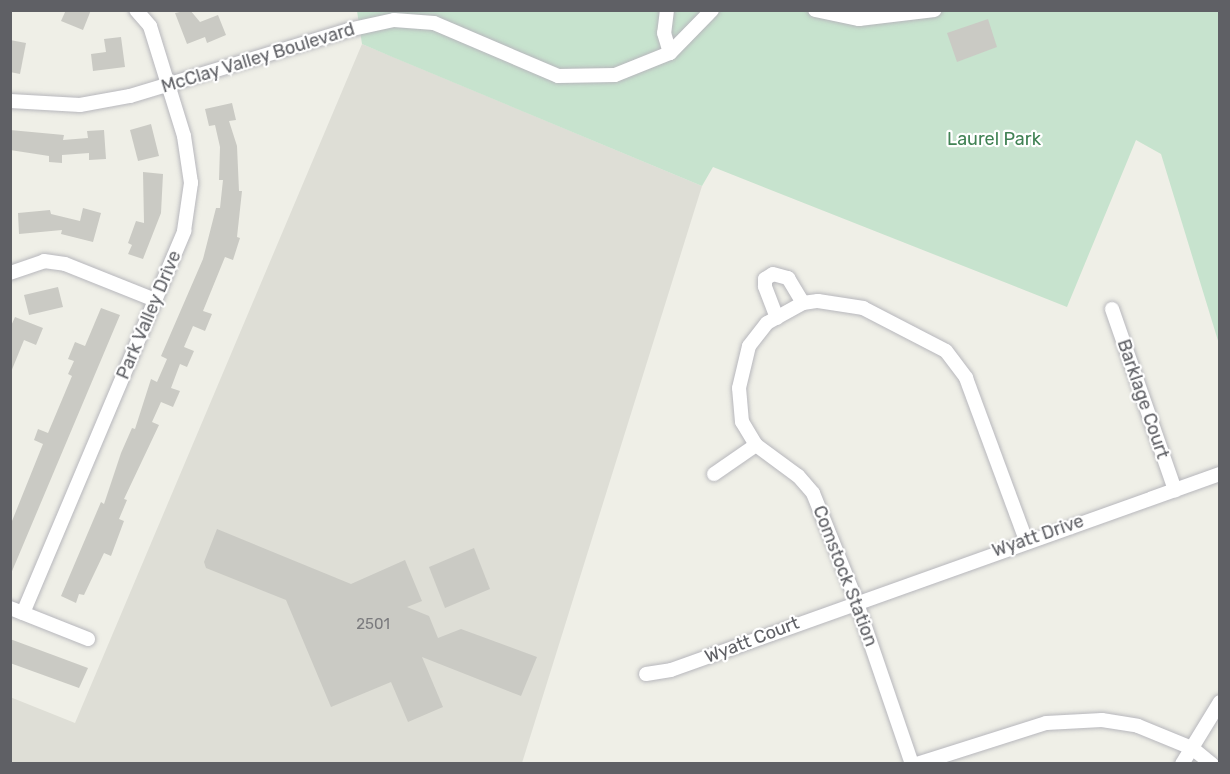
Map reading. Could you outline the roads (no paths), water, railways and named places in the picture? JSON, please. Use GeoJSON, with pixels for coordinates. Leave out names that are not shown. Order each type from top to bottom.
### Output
{"type":"FeatureCollection","features":[{"type":"Feature","properties":{"kind":"street","name":"Park Valley Drive"},"geometry":{"type":"LineString","coordinates":[[17,610],[184,231],[191,183],[184,136],[171,85],[150,26],[136,10]]}},
{"type":"Feature","properties":{"kind":"street"},"geometry":{"type":"LineString","coordinates":[[667,10],[664,33],[670,53],[712,10]]}},
{"type":"Feature","properties":{"kind":"street"},"geometry":{"type":"LineString","coordinates":[[815,10],[859,19],[934,10]]}},
{"type":"Feature","properties":{"kind":"street","name":"McClay Valley Boulevard"},"geometry":{"type":"LineString","coordinates":[[10,100],[80,105],[171,85],[348,30],[394,20],[434,23],[558,76],[615,75],[670,53]]}},
{"type":"Feature","properties":{"kind":"street"},"geometry":{"type":"LineString","coordinates":[[10,273],[44,261],[65,264],[155,300]]}},
{"type":"Feature","properties":{"kind":"street"},"geometry":{"type":"LineString","coordinates":[[777,318],[765,286],[765,279],[773,274],[788,278],[803,303]]}},
{"type":"Feature","properties":{"kind":"street","name":"Comstock Station"},"geometry":{"type":"LineString","coordinates":[[912,764],[856,600],[813,493],[798,476],[756,445],[742,422],[739,388],[749,346],[767,323],[803,303],[840,303],[863,308],[946,351],[966,378],[1026,540]]}},
{"type":"Feature","properties":{"kind":"street","name":"Barklage Court"},"geometry":{"type":"LineString","coordinates":[[1112,309],[1175,490]]}},
{"type":"Feature","properties":{"kind":"street"},"geometry":{"type":"LineString","coordinates":[[714,474],[756,445]]}},
{"type":"Feature","properties":{"kind":"street","name":"Wyatt Drive"},"geometry":{"type":"LineString","coordinates":[[856,600],[1220,474]]}},
{"type":"Feature","properties":{"kind":"street","name":"Wyatt Court"},"geometry":{"type":"LineString","coordinates":[[646,674],[671,670],[856,600]]}},
{"type":"Feature","properties":{"kind":"street"},"geometry":{"type":"LineString","coordinates":[[17,610],[88,639]]}},
{"type":"Feature","properties":{"kind":"street"},"geometry":{"type":"LineString","coordinates":[[1182,764],[1220,702]]}},
{"type":"Feature","properties":{"kind":"street"},"geometry":{"type":"LineString","coordinates":[[917,764],[1046,723],[1074,720],[1138,726],[1192,748],[1212,764]]}},
{"type":"Feature","properties":{"kind":"park label","name":"Laurel Park"},"geometry":{"type":"Point","coordinates":[994,139]}}]}
